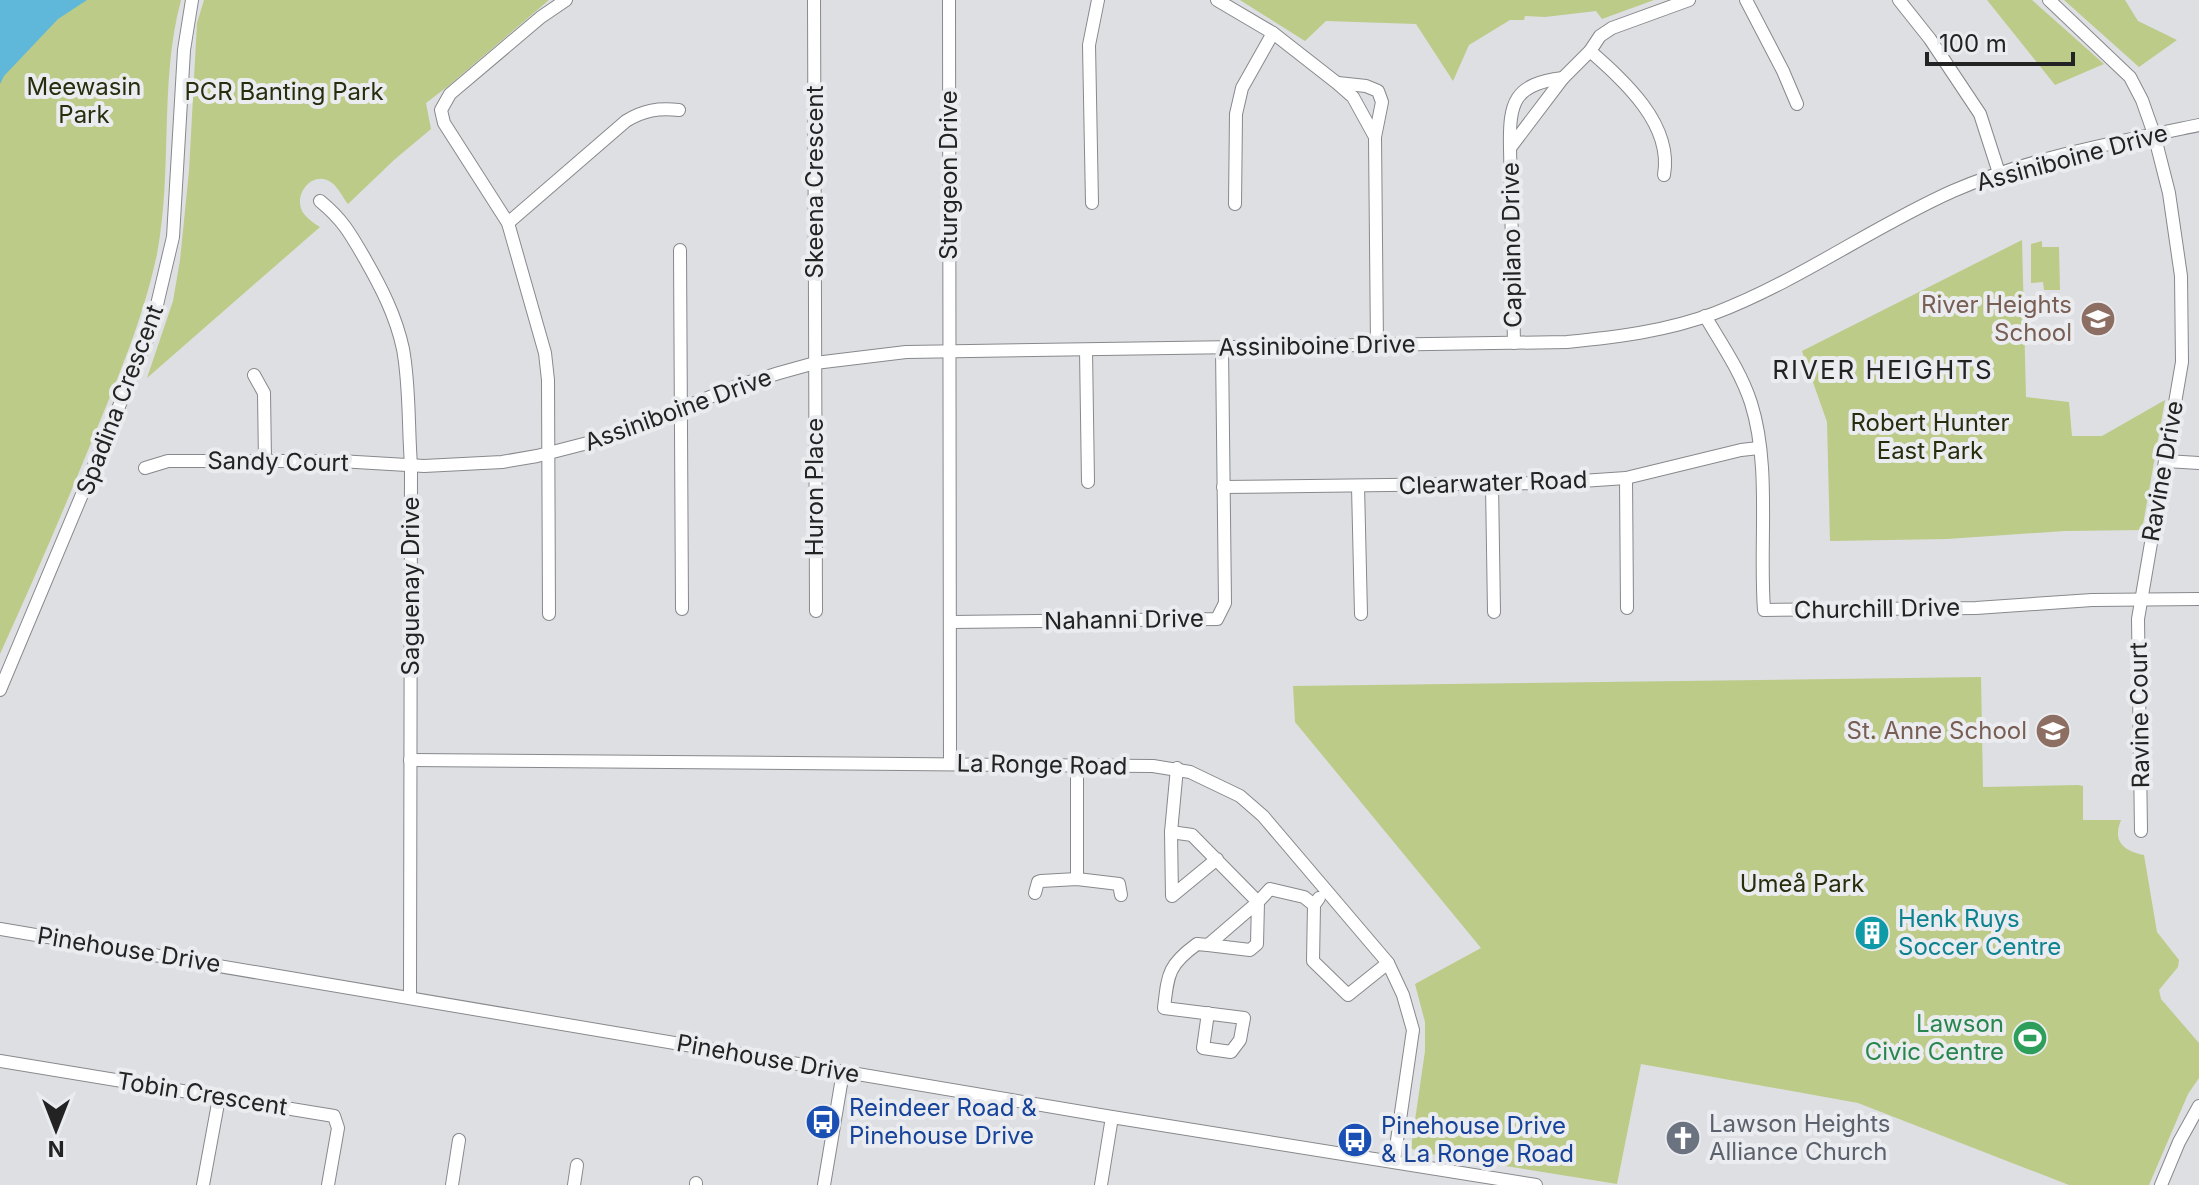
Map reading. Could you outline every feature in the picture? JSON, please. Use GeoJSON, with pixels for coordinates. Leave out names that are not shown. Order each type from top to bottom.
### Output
{"type":"FeatureCollection","features":[{"type":"Feature","properties":{"kind":"street","name":"Spadina Crescent"},"geometry":{"type":"LineString","coordinates":[[0,690],[140,361],[154,320],[173,237],[184,50],[192,0]]}},
{"type":"Feature","properties":{"kind":"street"},"geometry":{"type":"LineString","coordinates":[[549,614],[549,453],[545,353],[508,223],[444,123],[441,110],[450,94],[541,17],[566,0]]}},
{"type":"Feature","properties":{"kind":"street","name":"Skeena Crescent"},"geometry":{"type":"LineString","coordinates":[[814,0],[815,363]]}},
{"type":"Feature","properties":{"kind":"street","name":"Sturgeon Drive"},"geometry":{"type":"LineString","coordinates":[[949,0],[949,351]]}},
{"type":"Feature","properties":{"kind":"street"},"geometry":{"type":"LineString","coordinates":[[1092,203],[1089,45],[1098,0]]}},
{"type":"Feature","properties":{"kind":"street"},"geometry":{"type":"LineString","coordinates":[[1217,0],[1273,33],[1337,83],[1353,97],[1375,137]]}},
{"type":"Feature","properties":{"kind":"street","name":"Capilano Drive"},"geometry":{"type":"LineString","coordinates":[[1510,148],[1563,78],[1590,51],[1600,36],[1612,28],[1689,0]]}},
{"type":"Feature","properties":{"kind":"street"},"geometry":{"type":"LineString","coordinates":[[1746,0],[1797,104]]}},
{"type":"Feature","properties":{"kind":"street"},"geometry":{"type":"LineString","coordinates":[[1899,0],[1939,50],[1980,114],[1999,173]]}},
{"type":"Feature","properties":{"kind":"street","name":"Ravine Drive"},"geometry":{"type":"LineString","coordinates":[[2049,0],[2130,77],[2154,134],[2176,228],[2183,302],[2182,362],[2142,600]]}},
{"type":"Feature","properties":{"kind":"street"},"geometry":{"type":"LineString","coordinates":[[1235,204],[1236,114],[1242,88],[1273,33]]}},
{"type":"Feature","properties":{"kind":"street"},"geometry":{"type":"LineString","coordinates":[[1590,51],[1625,81],[1651,117],[1667,159],[1664,175]]}},
{"type":"Feature","properties":{"kind":"street","name":"Capilano Drive"},"geometry":{"type":"LineString","coordinates":[[1514,343],[1509,121],[1514,102],[1523,89],[1540,81],[1563,78]]}},
{"type":"Feature","properties":{"kind":"street"},"geometry":{"type":"LineString","coordinates":[[1337,83],[1366,86],[1378,91],[1382,102],[1375,137],[1377,346]]}},
{"type":"Feature","properties":{"kind":"street"},"geometry":{"type":"LineString","coordinates":[[508,223],[641,111],[661,108],[679,110]]}},
{"type":"Feature","properties":{"kind":"street","name":"Assiniboine Drive"},"geometry":{"type":"LineString","coordinates":[[411,465],[490,463],[549,453],[611,437],[737,386],[815,363],[906,352],[1377,346],[1567,342],[1624,337],[1705,316],[1778,284],[1951,192],[1999,173],[2199,125]]}},
{"type":"Feature","properties":{"kind":"street","name":"Saguenay Drive"},"geometry":{"type":"LineString","coordinates":[[320,201],[342,219],[390,306],[402,347],[407,384],[411,465],[410,997]]}},
{"type":"Feature","properties":{"kind":"street"},"geometry":{"type":"LineString","coordinates":[[680,250],[682,609]]}},
{"type":"Feature","properties":{"kind":"street","name":"Churchill Drive"},"geometry":{"type":"LineString","coordinates":[[1705,316],[1744,386],[1754,414],[1759,448],[1764,610],[1976,608],[2069,601],[2199,599]]}},
{"type":"Feature","properties":{"kind":"street","name":"Nahanni Drive"},"geometry":{"type":"LineString","coordinates":[[950,622],[1217,619],[1225,603],[1222,348]]}},
{"type":"Feature","properties":{"kind":"street"},"geometry":{"type":"LineString","coordinates":[[1086,350],[1088,482]]}},
{"type":"Feature","properties":{"kind":"street"},"geometry":{"type":"LineString","coordinates":[[949,351],[950,764]]}},
{"type":"Feature","properties":{"kind":"street","name":"Huron Place"},"geometry":{"type":"LineString","coordinates":[[815,363],[816,611]]}},
{"type":"Feature","properties":{"kind":"street"},"geometry":{"type":"LineString","coordinates":[[254,375],[264,393],[265,461]]}},
{"type":"Feature","properties":{"kind":"street","name":"Clearwater Road"},"geometry":{"type":"LineString","coordinates":[[1223,487],[1492,484],[1626,478],[1759,448]]}},
{"type":"Feature","properties":{"kind":"street","name":"Sandy Court"},"geometry":{"type":"LineString","coordinates":[[145,468],[168,461],[411,465]]}},
{"type":"Feature","properties":{"kind":"street"},"geometry":{"type":"LineString","coordinates":[[2166,461],[2199,463]]}},
{"type":"Feature","properties":{"kind":"street"},"geometry":{"type":"LineString","coordinates":[[1626,478],[1627,608]]}},
{"type":"Feature","properties":{"kind":"street"},"geometry":{"type":"LineString","coordinates":[[1492,484],[1494,612]]}},
{"type":"Feature","properties":{"kind":"street"},"geometry":{"type":"LineString","coordinates":[[1358,486],[1361,614]]}},
{"type":"Feature","properties":{"kind":"street","name":"Ravine Court"},"geometry":{"type":"LineString","coordinates":[[2141,831],[2138,619],[2142,600]]}},
{"type":"Feature","properties":{"kind":"street","name":"La Ronge Road"},"geometry":{"type":"LineString","coordinates":[[410,760],[1177,768],[1229,788],[1263,816],[1328,891],[1388,963],[1403,995],[1413,1030],[1394,1161]]}},
{"type":"Feature","properties":{"kind":"street"},"geometry":{"type":"LineString","coordinates":[[1077,765],[1077,879]]}},
{"type":"Feature","properties":{"kind":"street"},"geometry":{"type":"LineString","coordinates":[[1177,768],[1171,832],[1172,896],[1217,859]]}},
{"type":"Feature","properties":{"kind":"street"},"geometry":{"type":"LineString","coordinates":[[1171,832],[1192,835],[1258,902],[1257,944],[1250,950],[1197,944],[1177,958],[1168,972],[1164,1008],[1208,1013]]}},
{"type":"Feature","properties":{"kind":"street"},"geometry":{"type":"LineString","coordinates":[[1035,893],[1038,882],[1077,879],[1119,884],[1121,895]]}},
{"type":"Feature","properties":{"kind":"street"},"geometry":{"type":"LineString","coordinates":[[1208,945],[1270,889],[1304,897],[1314,905]]}},
{"type":"Feature","properties":{"kind":"street"},"geometry":{"type":"LineString","coordinates":[[1328,891],[1314,905],[1313,961],[1348,995],[1388,963]]}},
{"type":"Feature","properties":{"kind":"street","name":"Pinehouse Drive"},"geometry":{"type":"LineString","coordinates":[[0,929],[1112,1117],[1536,1185]]}},
{"type":"Feature","properties":{"kind":"street","name":"Tobin Crescent"},"geometry":{"type":"LineString","coordinates":[[0,1061],[334,1116],[338,1128],[328,1185]]}},
{"type":"Feature","properties":{"kind":"street"},"geometry":{"type":"LineString","coordinates":[[824,1185],[843,1072]]}},
{"type":"Feature","properties":{"kind":"street"},"geometry":{"type":"LineString","coordinates":[[203,1185],[219,1098]]}},
{"type":"Feature","properties":{"kind":"street"},"geometry":{"type":"LineString","coordinates":[[2161,1185],[2179,1142],[2199,1106]]}},
{"type":"Feature","properties":{"kind":"street"},"geometry":{"type":"LineString","coordinates":[[1101,1185],[1112,1117]]}},
{"type":"Feature","properties":{"kind":"street"},"geometry":{"type":"LineString","coordinates":[[452,1185],[459,1140]]}},
{"type":"Feature","properties":{"kind":"street"},"geometry":{"type":"LineString","coordinates":[[574,1185],[577,1165]]}},
{"type":"Feature","properties":{"kind":"green space","name":"Meewasin Park"},"geometry":{"type":"Polygon","coordinates":[[[73,0],[181,0],[170,62],[162,222],[151,278],[128,350],[58,523],[0,654],[0,64],[73,0]]]}},
{"type":"Feature","properties":{"kind":"green space","name":"PCR Banting Park"},"geometry":{"type":"Polygon","coordinates":[[[204,0],[549,0],[426,103],[431,129],[348,204],[334,185],[325,179],[317,179],[306,186],[300,200],[301,207],[306,216],[320,227],[147,378],[173,301],[180,260],[189,171],[197,23],[204,0]]]}},
{"type":"Feature","properties":{"kind":"green space"},"geometry":{"type":"Polygon","coordinates":[[[1240,0],[1654,0],[1602,19],[1596,11],[1545,17],[1525,16],[1524,20],[1510,20],[1469,45],[1453,81],[1416,24],[1326,21],[1305,41],[1240,0]]]}},
{"type":"Feature","properties":{"kind":"green space"},"geometry":{"type":"Polygon","coordinates":[[[1987,0],[2032,0],[2104,64],[2055,85],[1987,0]]]}},
{"type":"Feature","properties":{"kind":"green space"},"geometry":{"type":"Polygon","coordinates":[[[2064,0],[2125,0],[2138,21],[2177,40],[2139,67],[2064,0]]]}},
{"type":"Feature","properties":{"kind":"green space","name":"Robert Hunter East Park"},"geometry":{"type":"Polygon","coordinates":[[[2022,240],[2026,397],[2069,402],[2072,436],[2102,436],[2165,400],[2142,530],[1830,541],[1827,422],[1802,351],[2022,240]]]}},
{"type":"Feature","properties":{"kind":"green space"},"geometry":{"type":"Polygon","coordinates":[[[2042,241],[2042,247],[2059,247],[2060,290],[2044,290],[2043,282],[2031,283],[2031,244],[2042,241]]]}},
{"type":"Feature","properties":{"kind":"green space","name":"Umeå Park"},"geometry":{"type":"Polygon","coordinates":[[[1981,677],[1983,787],[2083,786],[2083,820],[2121,820],[2119,840],[2131,851],[2144,855],[2157,932],[2179,960],[2178,967],[2159,990],[2161,999],[2199,1043],[2199,1078],[2188,1094],[2149,1185],[2069,1185],[1858,1103],[1641,1064],[1617,1184],[1418,1152],[1411,1148],[1425,1051],[1425,1022],[1415,984],[1481,948],[1295,722],[1293,686],[1981,677]]]}},
{"type":"Feature","properties":{"kind":"water"},"geometry":{"type":"Polygon","coordinates":[[[0,0],[87,0],[58,19],[0,84],[0,0]]]}},
{"type":"Feature","properties":{"kind":"place","name":"River Heights School"},"geometry":{"type":"Point","coordinates":[2098,319]}},
{"type":"Feature","properties":{"kind":"place","name":"St. Anne School"},"geometry":{"type":"Point","coordinates":[2053,731]}},
{"type":"Feature","properties":{"kind":"place","name":"Henk Ruys Soccer Centre"},"geometry":{"type":"Point","coordinates":[1872,933]}},
{"type":"Feature","properties":{"kind":"place","name":"Lawson Civic Centre"},"geometry":{"type":"Point","coordinates":[2030,1038]}},
{"type":"Feature","properties":{"kind":"place","name":"Reindeer Road & Pinehouse Drive"},"geometry":{"type":"Point","coordinates":[823,1122]}},
{"type":"Feature","properties":{"kind":"place","name":"Lawson Heights Alliance Church"},"geometry":{"type":"Point","coordinates":[1683,1138]}},
{"type":"Feature","properties":{"kind":"place","name":"Pinehouse Drive & La Ronge Road"},"geometry":{"type":"Point","coordinates":[1355,1140]}},
{"type":"Feature","properties":{"kind":"district","name":"RIVER HEIGHTS"},"geometry":{"type":"Point","coordinates":[1883,370]}}]}
